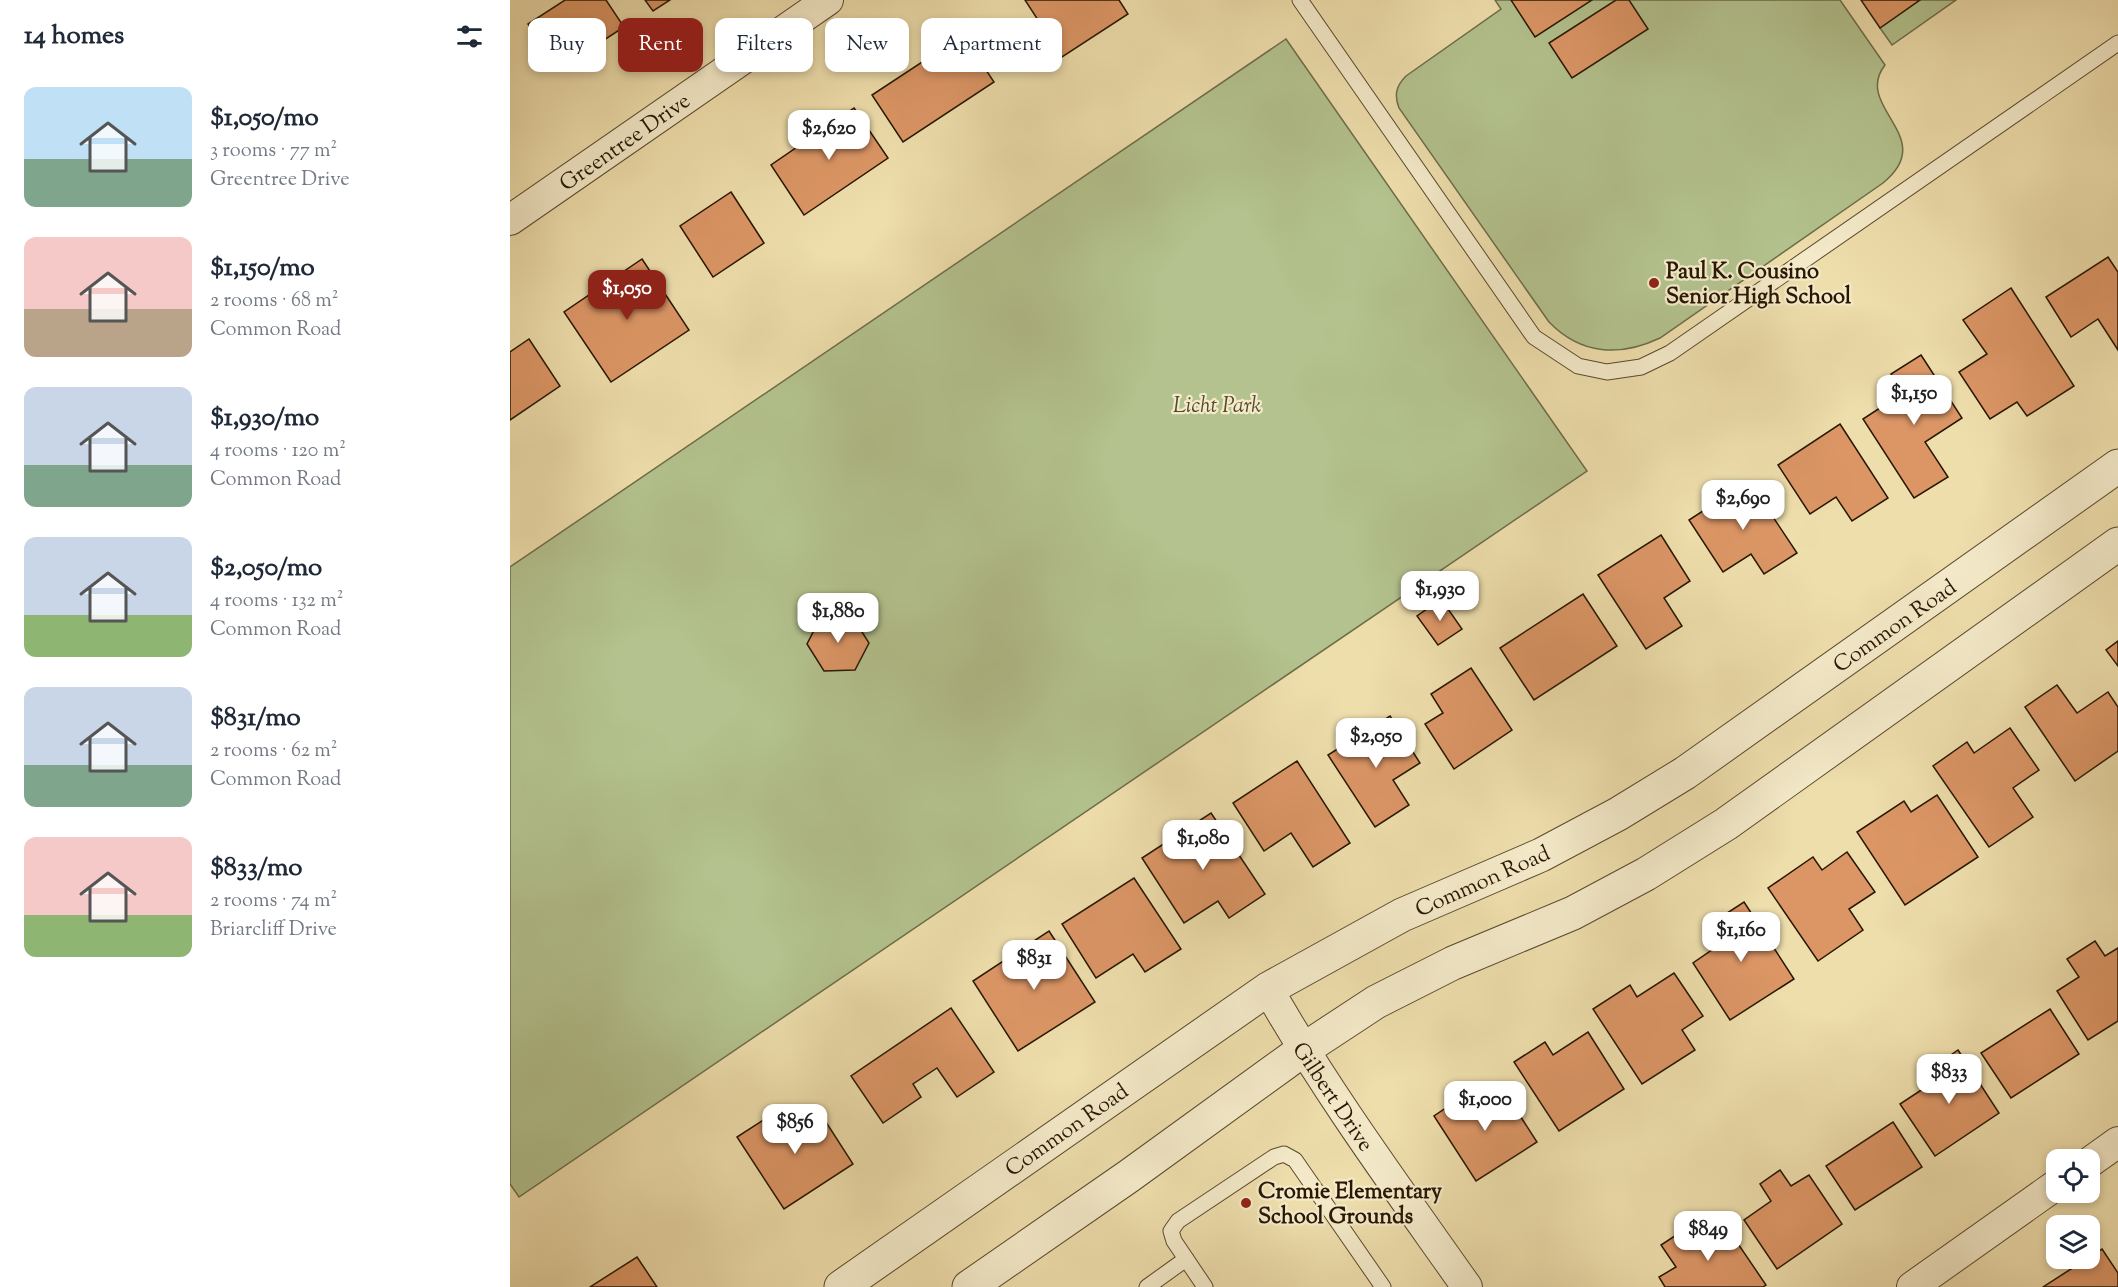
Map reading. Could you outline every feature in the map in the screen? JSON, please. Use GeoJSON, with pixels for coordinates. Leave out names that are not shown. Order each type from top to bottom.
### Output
{"type":"FeatureCollection","features":[{"type":"Feature","properties":{"kind":"street","name":"Greentree Drive"},"geometry":{"type":"LineString","coordinates":[[510,220],[828,0]]}},
{"type":"Feature","properties":{"kind":"street","name":"Common Road"},"geometry":{"type":"LineString","coordinates":[[841,1287],[1268,989],[1402,915],[1541,855],[1618,814],[1685,773],[2118,466]]}},
{"type":"Feature","properties":{"kind":"street"},"geometry":{"type":"LineString","coordinates":[[969,1287],[1129,1176],[1302,1050],[1376,1002],[1453,963],[1573,913],[1646,874],[1726,824],[2118,544]]}},
{"type":"Feature","properties":{"kind":"street","name":"Gilbert Drive"},"geometry":{"type":"LineString","coordinates":[[1268,989],[1302,1050],[1348,1119],[1467,1287]]}},
{"type":"Feature","properties":{"kind":"street"},"geometry":{"type":"LineString","coordinates":[[2100,1155],[2118,1142]]}},
{"type":"Feature","properties":{"kind":"street"},"geometry":{"type":"LineString","coordinates":[[1912,1287],[2046,1192]]}},
{"type":"Feature","properties":{"kind":"lane"},"geometry":{"type":"LineString","coordinates":[[1300,0],[1534,337],[1578,366],[1607,372],[1641,367],[1670,353],[2118,43]]}},
{"type":"Feature","properties":{"kind":"lane"},"geometry":{"type":"LineString","coordinates":[[1205,1287],[1174,1241],[1171,1231],[1178,1221],[1274,1157],[1284,1154],[1295,1160],[1383,1287]]}},
{"type":"Feature","properties":{"kind":"lane"},"geometry":{"type":"LineString","coordinates":[[1147,1287],[1186,1259]]}},
{"type":"Feature","properties":{"kind":"green space"},"geometry":{"type":"Polygon","coordinates":[[[1495,0],[1840,0],[1885,65],[1878,80],[1879,95],[1900,137],[1903,151],[1898,166],[1883,183],[1660,338],[1645,344],[1616,350],[1588,347],[1561,333],[1549,322],[1397,103],[1397,91],[1406,76],[1501,9],[1495,0]]]}},
{"type":"Feature","properties":{"kind":"green space"},"geometry":{"type":"Polygon","coordinates":[[[1920,0],[1956,0],[1892,45],[1880,28],[1920,0]]]}},
{"type":"Feature","properties":{"kind":"green space","name":"Licht Park"},"geometry":{"type":"Polygon","coordinates":[[[1286,39],[1587,471],[519,1197],[510,1184],[510,567],[1286,39]]]}},
{"type":"Feature","properties":{"kind":"building"},"geometry":{"type":"Polygon","coordinates":[[[565,0],[606,0],[618,18],[618,31],[606,39],[606,18],[537,18],[565,0]]]}},
{"type":"Feature","properties":{"kind":"building"},"geometry":{"type":"Polygon","coordinates":[[[645,0],[670,0],[653,11],[645,0]]]}},
{"type":"Feature","properties":{"kind":"building"},"geometry":{"type":"Polygon","coordinates":[[[1025,0],[1119,0],[1128,14],[1062,57],[1062,18],[1037,18],[1025,0]]]}},
{"type":"Feature","properties":{"kind":"building"},"geometry":{"type":"Polygon","coordinates":[[[1511,0],[1592,0],[1535,37],[1511,0]]]}},
{"type":"Feature","properties":{"kind":"building"},"geometry":{"type":"Polygon","coordinates":[[[1616,0],[1629,0],[1648,29],[1572,78],[1549,43],[1616,0]]]}},
{"type":"Feature","properties":{"kind":"building"},"geometry":{"type":"Polygon","coordinates":[[[1861,0],[1920,0],[1880,28],[1861,0]]]}},
{"type":"Feature","properties":{"kind":"building"},"geometry":{"type":"Polygon","coordinates":[[[921,63],[921,72],[987,72],[994,82],[903,142],[872,95],[921,63]]]}},
{"type":"Feature","properties":{"kind":"building"},"geometry":{"type":"Polygon","coordinates":[[[854,108],[888,158],[804,215],[771,165],[854,108]]]}},
{"type":"Feature","properties":{"kind":"building"},"geometry":{"type":"Polygon","coordinates":[[[731,192],[764,243],[713,277],[680,226],[731,192]]]}},
{"type":"Feature","properties":{"kind":"building"},"geometry":{"type":"Polygon","coordinates":[[[2108,257],[2118,272],[2118,350],[2098,319],[2071,337],[2046,297],[2108,257]]]}},
{"type":"Feature","properties":{"kind":"building"},"geometry":{"type":"Polygon","coordinates":[[[642,259],[689,330],[611,382],[564,312],[642,259]]]}},
{"type":"Feature","properties":{"kind":"building"},"geometry":{"type":"Polygon","coordinates":[[[2011,288],[2074,386],[2027,416],[2017,402],[1990,419],[1959,372],[1987,354],[1963,320],[2011,288]]]}},
{"type":"Feature","properties":{"kind":"building"},"geometry":{"type":"Polygon","coordinates":[[[529,339],[560,386],[510,420],[510,352],[529,339]]]}},
{"type":"Feature","properties":{"kind":"building"},"geometry":{"type":"Polygon","coordinates":[[[1921,355],[1962,418],[1925,442],[1948,477],[1914,498],[1863,419],[1903,393],[1891,374],[1921,355]]]}},
{"type":"Feature","properties":{"kind":"building"},"geometry":{"type":"Polygon","coordinates":[[[1840,424],[1888,498],[1852,521],[1836,497],[1810,514],[1778,465],[1840,424]]]}},
{"type":"Feature","properties":{"kind":"building"},"geometry":{"type":"Polygon","coordinates":[[[1749,481],[1797,553],[1764,574],[1751,554],[1723,572],[1689,520],[1749,481]]]}},
{"type":"Feature","properties":{"kind":"building"},"geometry":{"type":"Polygon","coordinates":[[[1661,535],[1690,581],[1664,598],[1682,626],[1646,649],[1598,575],[1661,535]]]}},
{"type":"Feature","properties":{"kind":"building"},"geometry":{"type":"Polygon","coordinates":[[[1583,594],[1617,646],[1534,700],[1500,648],[1583,594]]]}},
{"type":"Feature","properties":{"kind":"building"},"geometry":{"type":"Polygon","coordinates":[[[1441,599],[1462,629],[1438,645],[1417,616],[1441,599]]]}},
{"type":"Feature","properties":{"kind":"building"},"geometry":{"type":"Polygon","coordinates":[[[852,616],[869,643],[855,670],[824,671],[807,644],[821,617],[852,616]]]}},
{"type":"Feature","properties":{"kind":"building"},"geometry":{"type":"Polygon","coordinates":[[[2118,641],[2118,666],[2106,650],[2118,641]]]}},
{"type":"Feature","properties":{"kind":"building"},"geometry":{"type":"Polygon","coordinates":[[[1471,668],[1512,730],[1454,769],[1425,724],[1443,713],[1431,694],[1471,668]]]}},
{"type":"Feature","properties":{"kind":"building"},"geometry":{"type":"Polygon","coordinates":[[[2057,685],[2077,713],[2108,692],[2118,707],[2118,751],[2075,781],[2025,707],[2057,685]]]}},
{"type":"Feature","properties":{"kind":"building"},"geometry":{"type":"Polygon","coordinates":[[[1390,716],[1420,763],[1393,780],[1409,805],[1375,827],[1328,755],[1390,716]]]}},
{"type":"Feature","properties":{"kind":"building"},"geometry":{"type":"Polygon","coordinates":[[[2010,728],[2039,770],[2013,788],[2033,817],[1989,847],[1933,766],[1967,742],[1974,753],[2010,728]]]}},
{"type":"Feature","properties":{"kind":"building"},"geometry":{"type":"Polygon","coordinates":[[[1297,761],[1350,843],[1313,867],[1291,833],[1264,851],[1233,803],[1297,761]]]}},
{"type":"Feature","properties":{"kind":"building"},"geometry":{"type":"Polygon","coordinates":[[[1937,795],[1978,857],[1905,905],[1857,832],[1904,801],[1911,812],[1937,795]]]}},
{"type":"Feature","properties":{"kind":"building"},"geometry":{"type":"Polygon","coordinates":[[[1211,813],[1265,894],[1229,918],[1218,901],[1184,923],[1142,858],[1211,813]]]}},
{"type":"Feature","properties":{"kind":"building"},"geometry":{"type":"Polygon","coordinates":[[[1847,852],[1875,892],[1849,909],[1863,930],[1818,961],[1768,888],[1813,857],[1822,870],[1847,852]]]}},
{"type":"Feature","properties":{"kind":"building"},"geometry":{"type":"Polygon","coordinates":[[[1134,878],[1181,949],[1145,972],[1133,954],[1096,978],[1062,924],[1134,878]]]}},
{"type":"Feature","properties":{"kind":"building"},"geometry":{"type":"Polygon","coordinates":[[[1744,902],[1794,979],[1730,1020],[1693,963],[1716,947],[1704,928],[1744,902]]]}},
{"type":"Feature","properties":{"kind":"building"},"geometry":{"type":"Polygon","coordinates":[[[1049,931],[1095,1002],[1018,1051],[973,981],[1049,931]]]}},
{"type":"Feature","properties":{"kind":"building"},"geometry":{"type":"Polygon","coordinates":[[[2095,941],[2105,956],[2118,948],[2118,1021],[2088,1040],[2057,991],[2079,977],[2067,959],[2095,941]]]}},
{"type":"Feature","properties":{"kind":"building"},"geometry":{"type":"Polygon","coordinates":[[[1674,973],[1703,1016],[1682,1030],[1695,1050],[1642,1084],[1593,1009],[1630,985],[1637,997],[1674,973]]]}},
{"type":"Feature","properties":{"kind":"building"},"geometry":{"type":"Polygon","coordinates":[[[951,1008],[994,1072],[957,1097],[937,1068],[913,1084],[921,1097],[883,1123],[851,1076],[951,1008]]]}},
{"type":"Feature","properties":{"kind":"building"},"geometry":{"type":"Polygon","coordinates":[[[2050,1009],[2079,1054],[2011,1098],[1981,1053],[2050,1009]]]}},
{"type":"Feature","properties":{"kind":"building"},"geometry":{"type":"Polygon","coordinates":[[[1588,1032],[1624,1089],[1559,1131],[1514,1062],[1545,1042],[1553,1055],[1588,1032]]]}},
{"type":"Feature","properties":{"kind":"building"},"geometry":{"type":"Polygon","coordinates":[[[1958,1050],[1999,1113],[1935,1156],[1900,1104],[1932,1083],[1925,1073],[1958,1050]]]}},
{"type":"Feature","properties":{"kind":"building"},"geometry":{"type":"Polygon","coordinates":[[[1471,1091],[1481,1106],[1504,1091],[1537,1142],[1476,1181],[1434,1116],[1471,1091]]]}},
{"type":"Feature","properties":{"kind":"building"},"geometry":{"type":"Polygon","coordinates":[[[815,1105],[853,1164],[784,1209],[737,1137],[771,1115],[779,1128],[815,1105]]]}},
{"type":"Feature","properties":{"kind":"building"},"geometry":{"type":"Polygon","coordinates":[[[1893,1122],[1922,1167],[1855,1210],[1826,1166],[1893,1122]]]}},
{"type":"Feature","properties":{"kind":"building"},"geometry":{"type":"Polygon","coordinates":[[[1780,1170],[1791,1186],[1809,1175],[1842,1224],[1777,1269],[1744,1220],[1771,1201],[1760,1184],[1780,1170]]]}},
{"type":"Feature","properties":{"kind":"building"},"geometry":{"type":"Polygon","coordinates":[[[1696,1222],[1709,1242],[1728,1229],[1766,1285],[1763,1287],[1665,1287],[1659,1277],[1676,1267],[1661,1245],[1696,1222]]]}},
{"type":"Feature","properties":{"kind":"building"},"geometry":{"type":"Polygon","coordinates":[[[2102,1249],[2118,1273],[2118,1287],[2043,1287],[2071,1269],[2100,1269],[2100,1250],[2102,1249]]]}},
{"type":"Feature","properties":{"kind":"building"},"geometry":{"type":"Polygon","coordinates":[[[637,1257],[657,1287],[590,1287],[637,1257]]]}},
{"type":"Feature","properties":{"kind":"place","name":"Paul K. Cousino Senior High School"},"geometry":{"type":"Point","coordinates":[1654,283]}},
{"type":"Feature","properties":{"kind":"place","name":"Cromie Elementary School Grounds"},"geometry":{"type":"Point","coordinates":[1246,1203]}}]}
